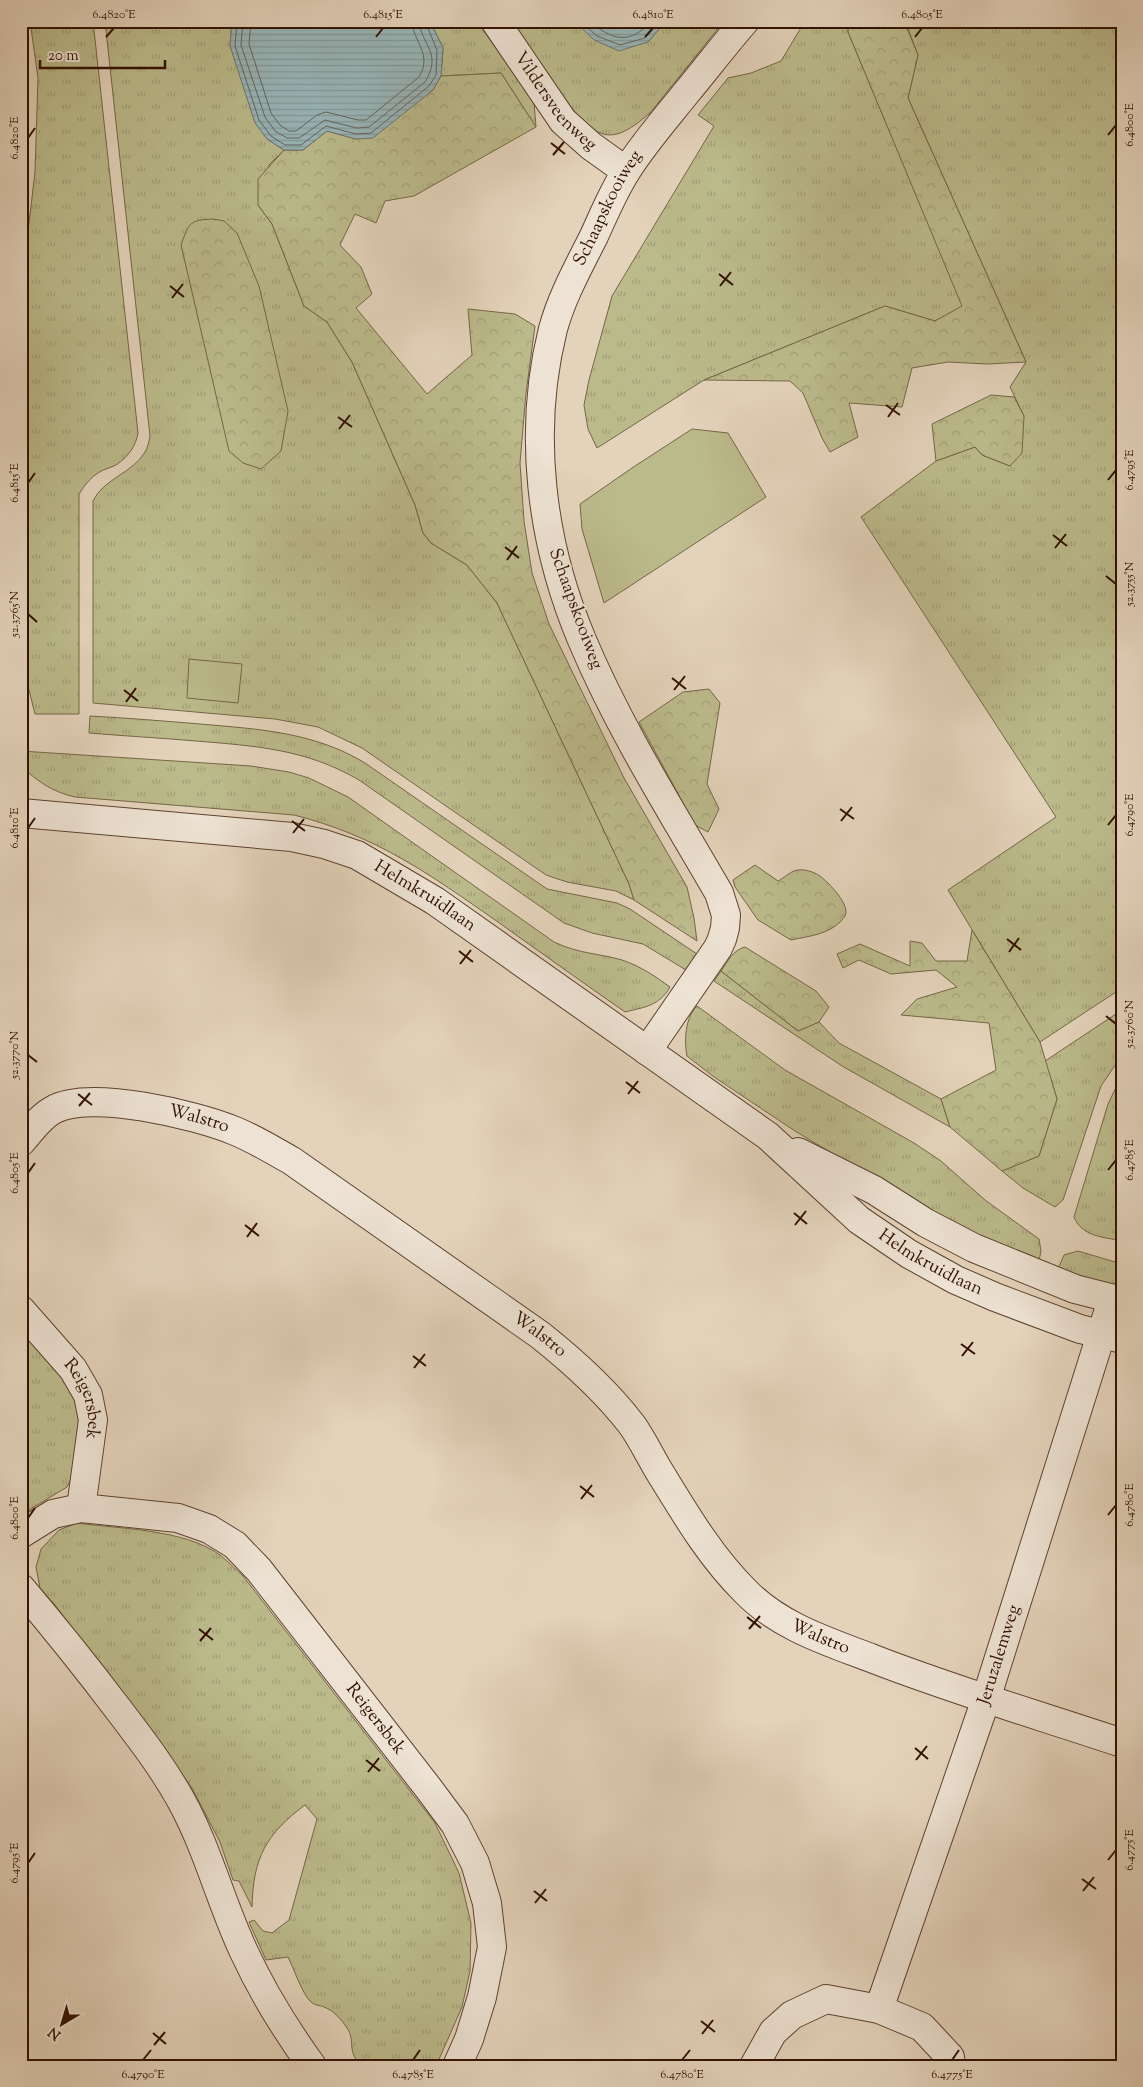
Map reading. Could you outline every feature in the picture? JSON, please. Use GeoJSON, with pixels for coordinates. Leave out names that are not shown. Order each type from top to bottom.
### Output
{"type":"FeatureCollection","features":[{"type":"Feature","properties":{"kind":"street","name":"Vildersveenweg"},"geometry":{"type":"LineString","coordinates":[[495,21],[563,121],[591,146],[626,172]]}},
{"type":"Feature","properties":{"kind":"street","name":"Schaapskooiweg"},"geometry":{"type":"LineString","coordinates":[[647,1051],[718,948],[725,928],[726,915],[719,893],[620,719],[581,638],[559,574],[550,540],[541,482],[541,409],[546,363],[553,329],[566,293],[626,172],[662,122],[745,21]]}},
{"type":"Feature","properties":{"kind":"street","name":"Helmkruidlaan"},"geometry":{"type":"LineString","coordinates":[[21,813],[292,838],[324,844],[357,855],[435,901],[768,1136],[859,1220],[909,1254],[956,1280],[995,1297],[1112,1337]]}},
{"type":"Feature","properties":{"kind":"street","name":"Walstro"},"geometry":{"type":"LineString","coordinates":[[21,1142],[37,1124],[54,1110],[76,1103],[98,1102],[146,1107],[201,1120],[235,1131],[292,1161],[568,1357],[601,1389],[633,1426],[695,1529],[717,1560],[746,1592],[767,1609],[803,1632],[924,1678],[1122,1743]]}},
{"type":"Feature","properties":{"kind":"street","name":"Helmkruidlaan"},"geometry":{"type":"LineString","coordinates":[[768,1136],[874,1190],[926,1223],[974,1248],[1074,1289],[1117,1300]]}},
{"type":"Feature","properties":{"kind":"street","name":"Jeruzalemweg"},"geometry":{"type":"LineString","coordinates":[[879,2009],[1112,1337],[1117,1300]]}},
{"type":"Feature","properties":{"kind":"street","name":"Reigersbek"},"geometry":{"type":"LineString","coordinates":[[21,1310],[73,1368],[88,1395],[93,1420],[81,1508]]}},
{"type":"Feature","properties":{"kind":"street","name":"Reigersbek"},"geometry":{"type":"LineString","coordinates":[[21,1534],[53,1514],[81,1508],[178,1518],[209,1529],[235,1545],[259,1570],[455,1824],[475,1863],[487,1903],[492,1947],[482,1997],[470,2038],[457,2066]]}},
{"type":"Feature","properties":{"kind":"street"},"geometry":{"type":"LineString","coordinates":[[21,1588],[79,1658],[153,1754],[172,1785],[201,1838],[244,1951],[289,2034],[312,2066]]}},
{"type":"Feature","properties":{"kind":"street"},"geometry":{"type":"LineString","coordinates":[[754,2066],[773,2032],[792,2015],[826,1999],[879,2009],[922,2027],[950,2057],[951,2066]]}},
{"type":"Feature","properties":{"kind":"green space"},"geometry":{"type":"Polygon","coordinates":[[[30,21],[93,21],[138,433],[131,451],[116,465],[102,470],[95,475],[87,482],[79,494],[79,714],[35,714],[21,658],[21,291],[35,172],[38,78],[30,21]]]}},
{"type":"Feature","properties":{"kind":"green space"},"geometry":{"type":"Polygon","coordinates":[[[105,21],[232,21],[230,46],[267,139],[284,150],[269,165],[258,205],[272,224],[304,306],[327,322],[352,362],[415,505],[423,533],[431,543],[467,565],[497,603],[629,884],[634,900],[616,891],[567,882],[546,875],[362,748],[318,727],[275,719],[93,703],[93,501],[104,487],[140,459],[146,450],[150,436],[105,21]]]}},
{"type":"Feature","properties":{"kind":"green space"},"geometry":{"type":"Polygon","coordinates":[[[430,21],[477,21],[534,103],[536,127],[501,73],[441,76],[443,48],[430,21]]]}},
{"type":"Feature","properties":{"kind":"green space"},"geometry":{"type":"Polygon","coordinates":[[[512,21],[574,21],[576,24],[648,42],[666,21],[724,21],[650,113],[628,129],[609,135],[592,128],[566,102],[512,21]]]}},
{"type":"Feature","properties":{"kind":"green space"},"geometry":{"type":"Polygon","coordinates":[[[805,21],[849,21],[848,32],[963,306],[935,321],[885,306],[704,380],[597,448],[588,429],[584,405],[612,296],[714,126],[698,115],[728,78],[751,73],[781,61],[805,21]]]}},
{"type":"Feature","properties":{"kind":"green space"},"geometry":{"type":"Polygon","coordinates":[[[849,21],[904,21],[918,55],[908,98],[1026,362],[987,364],[948,362],[912,368],[902,407],[849,403],[858,437],[830,452],[803,393],[790,381],[704,380],[885,306],[935,321],[962,306],[848,32],[849,21]]]}},
{"type":"Feature","properties":{"kind":"green space"},"geometry":{"type":"Polygon","coordinates":[[[905,21],[1122,21],[1122,988],[1040,1042],[948,890],[1056,817],[861,517],[936,461],[975,447],[982,455],[1010,466],[1024,416],[1010,387],[1026,362],[908,98],[918,55],[905,21]]]}},
{"type":"Feature","properties":{"kind":"green space"},"geometry":{"type":"Polygon","coordinates":[[[501,73],[536,127],[414,196],[385,201],[376,223],[355,214],[340,245],[361,267],[372,294],[356,308],[427,394],[472,355],[468,309],[515,314],[535,326],[526,393],[520,463],[524,521],[532,573],[549,624],[624,778],[687,887],[697,941],[634,900],[629,884],[497,603],[467,565],[431,543],[423,533],[415,505],[352,362],[327,322],[304,306],[272,224],[258,205],[258,179],[284,150],[303,150],[327,131],[356,139],[433,90],[441,76],[501,73]]]}},
{"type":"Feature","properties":{"kind":"green space"},"geometry":{"type":"Polygon","coordinates":[[[213,219],[224,221],[237,233],[259,286],[288,411],[281,451],[261,469],[243,463],[229,451],[181,245],[191,224],[199,220],[213,219]]]}},
{"type":"Feature","properties":{"kind":"green space"},"geometry":{"type":"Polygon","coordinates":[[[991,395],[1014,397],[1024,416],[1022,453],[1010,466],[982,455],[975,447],[936,461],[932,424],[991,395]]]}},
{"type":"Feature","properties":{"kind":"green space"},"geometry":{"type":"Polygon","coordinates":[[[692,429],[728,433],[766,497],[604,603],[582,529],[580,504],[692,429]]]}},
{"type":"Feature","properties":{"kind":"green space"},"geometry":{"type":"Polygon","coordinates":[[[189,659],[242,664],[238,703],[187,698],[189,659]]]}},
{"type":"Feature","properties":{"kind":"green space"},"geometry":{"type":"Polygon","coordinates":[[[709,689],[720,703],[707,784],[719,809],[708,832],[695,825],[639,722],[683,692],[709,689]]]}},
{"type":"Feature","properties":{"kind":"green space"},"geometry":{"type":"Polygon","coordinates":[[[90,716],[264,730],[306,738],[326,745],[365,763],[547,889],[617,903],[630,909],[697,954],[686,970],[643,944],[592,933],[564,923],[359,780],[320,762],[300,755],[260,747],[89,733],[90,716]]]}},
{"type":"Feature","properties":{"kind":"green space"},"geometry":{"type":"Polygon","coordinates":[[[21,751],[251,766],[289,772],[309,778],[348,797],[554,942],[572,949],[629,962],[670,987],[661,998],[651,1005],[625,1012],[449,888],[377,845],[324,824],[294,815],[67,795],[40,782],[27,772],[21,766],[21,751]]]}},
{"type":"Feature","properties":{"kind":"green space"},"geometry":{"type":"Polygon","coordinates":[[[755,865],[778,881],[796,870],[806,870],[820,876],[842,900],[846,911],[845,916],[828,930],[791,940],[758,920],[735,887],[733,880],[755,865]]]}},
{"type":"Feature","properties":{"kind":"green space"},"geometry":{"type":"Polygon","coordinates":[[[972,930],[1040,1042],[1057,1099],[1039,1156],[1002,1171],[950,1127],[941,1099],[996,1070],[989,1023],[901,1015],[917,999],[957,987],[936,970],[891,974],[859,960],[843,968],[837,954],[860,944],[910,966],[910,941],[922,943],[936,961],[967,961],[972,930]]]}},
{"type":"Feature","properties":{"kind":"green space"},"geometry":{"type":"Polygon","coordinates":[[[745,947],[816,991],[829,1007],[819,1022],[798,1031],[721,971],[734,953],[745,947]]]}},
{"type":"Feature","properties":{"kind":"green space"},"geometry":{"type":"Polygon","coordinates":[[[721,971],[798,1031],[819,1022],[839,1043],[941,1099],[950,1127],[842,1066],[714,981],[721,971]]]}},
{"type":"Feature","properties":{"kind":"green space"},"geometry":{"type":"Polygon","coordinates":[[[697,1006],[785,1070],[914,1143],[941,1161],[985,1200],[1039,1239],[1041,1251],[1038,1266],[961,1230],[795,1131],[714,1077],[687,1056],[686,1030],[690,1017],[697,1006]]]}},
{"type":"Feature","properties":{"kind":"green space"},"geometry":{"type":"Polygon","coordinates":[[[1122,1010],[1122,1055],[1101,1086],[1063,1200],[1055,1207],[1023,1188],[1002,1171],[1039,1156],[1057,1099],[1045,1061],[1122,1010]]]}},
{"type":"Feature","properties":{"kind":"green space"},"geometry":{"type":"Polygon","coordinates":[[[1122,1075],[1122,1241],[1094,1235],[1082,1229],[1074,1217],[1108,1104],[1122,1075]]]}},
{"type":"Feature","properties":{"kind":"green space"},"geometry":{"type":"Polygon","coordinates":[[[1078,1251],[1122,1264],[1122,1290],[1057,1271],[1064,1255],[1078,1251]]]}},
{"type":"Feature","properties":{"kind":"green space"},"geometry":{"type":"Polygon","coordinates":[[[21,1326],[50,1357],[76,1400],[82,1426],[75,1471],[67,1487],[21,1515],[21,1326]]]}},
{"type":"Feature","properties":{"kind":"green space"},"geometry":{"type":"Polygon","coordinates":[[[77,1523],[170,1535],[205,1546],[223,1557],[243,1576],[435,1823],[459,1873],[471,1923],[470,1971],[462,2007],[436,2066],[361,2066],[352,2050],[350,2033],[345,2025],[331,2010],[315,2005],[310,2001],[301,1987],[288,1957],[266,1960],[249,1922],[254,1920],[263,1931],[272,1933],[289,1920],[317,1819],[305,1805],[280,1826],[271,1837],[264,1849],[255,1874],[252,1907],[239,1881],[233,1880],[220,1842],[192,1788],[55,1605],[40,1588],[36,1567],[41,1549],[59,1530],[77,1523]]]}},
{"type":"Feature","properties":{"kind":"water"},"geometry":{"type":"Polygon","coordinates":[[[232,21],[430,21],[443,48],[441,76],[433,90],[373,138],[356,139],[327,131],[303,150],[284,150],[267,139],[255,123],[230,46],[232,21]]]}},
{"type":"Feature","properties":{"kind":"water"},"geometry":{"type":"Polygon","coordinates":[[[574,21],[666,21],[648,42],[619,51],[594,40],[574,21]]]}}]}
